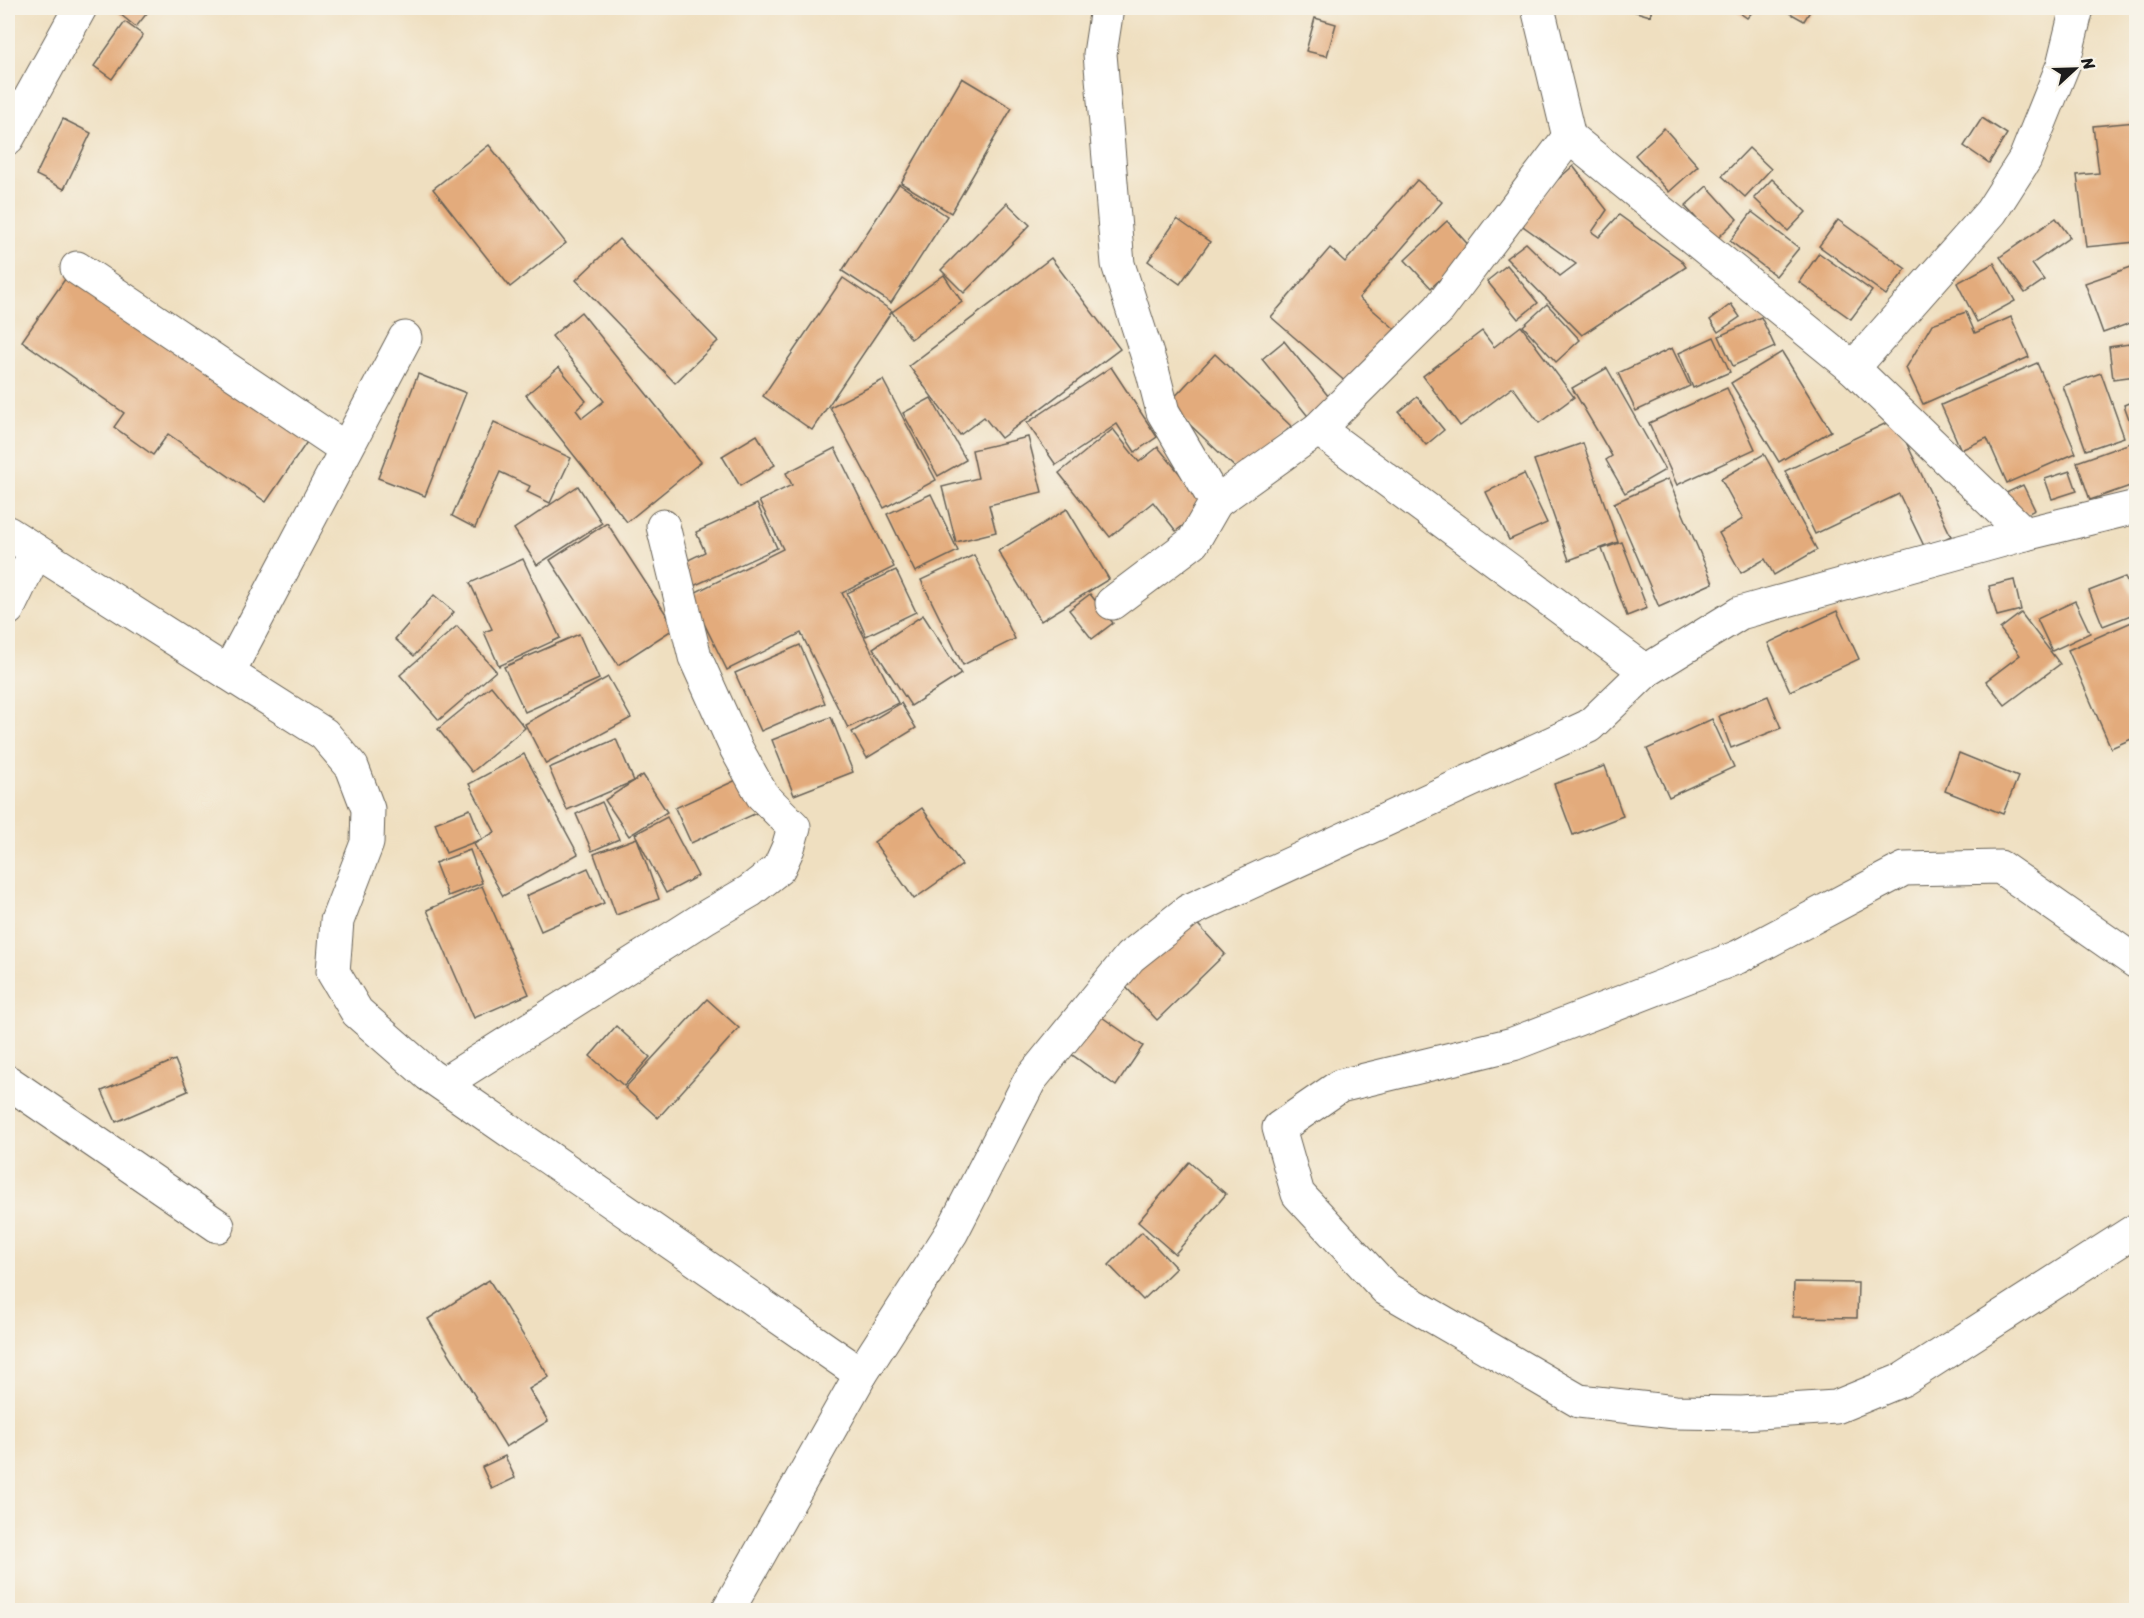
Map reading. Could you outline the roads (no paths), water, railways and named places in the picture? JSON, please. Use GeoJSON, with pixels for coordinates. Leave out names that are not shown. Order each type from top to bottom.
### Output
{"type":"FeatureCollection","features":[{"type":"Feature","properties":{"kind":"street"},"geometry":{"type":"LineString","coordinates":[[8,138],[80,8]]}},
{"type":"Feature","properties":{"kind":"street"},"geometry":{"type":"LineString","coordinates":[[1107,8],[1100,54],[1118,264],[1164,412],[1216,502]]}},
{"type":"Feature","properties":{"kind":"street"},"geometry":{"type":"LineString","coordinates":[[1538,8],[1569,137],[1853,368],[2025,534]]}},
{"type":"Feature","properties":{"kind":"street"},"geometry":{"type":"LineString","coordinates":[[1853,368],[1991,212],[2025,159],[2063,65],[2077,8]]}},
{"type":"Feature","properties":{"kind":"street"},"geometry":{"type":"LineString","coordinates":[[1112,603],[1193,542],[1216,502],[1318,429],[1438,309],[1569,137]]}},
{"type":"Feature","properties":{"kind":"street"},"geometry":{"type":"LineString","coordinates":[[77,268],[346,449]]}},
{"type":"Feature","properties":{"kind":"street"},"geometry":{"type":"LineString","coordinates":[[228,673],[405,338]]}},
{"type":"Feature","properties":{"kind":"street"},"geometry":{"type":"LineString","coordinates":[[1318,429],[1646,670]]}},
{"type":"Feature","properties":{"kind":"street"},"geometry":{"type":"LineString","coordinates":[[728,1611],[861,1374],[952,1232],[1030,1080],[1130,957],[1188,911],[1589,726],[1646,670],[1740,613],[2025,534],[2136,507]]}},
{"type":"Feature","properties":{"kind":"street"},"geometry":{"type":"LineString","coordinates":[[443,1084],[750,891],[778,868],[788,848],[794,827],[762,795],[736,748],[695,657],[663,526]]}},
{"type":"Feature","properties":{"kind":"street"},"geometry":{"type":"LineString","coordinates":[[8,533],[324,734],[352,767],[368,809],[367,843],[337,921],[333,972],[357,1012],[429,1075],[861,1374]]}},
{"type":"Feature","properties":{"kind":"street"},"geometry":{"type":"LineString","coordinates":[[8,609],[36,551]]}},
{"type":"Feature","properties":{"kind":"street"},"geometry":{"type":"LineString","coordinates":[[2136,962],[2000,867],[1904,869],[1738,957],[1513,1044],[1340,1086],[1279,1128],[1298,1194],[1386,1289],[1579,1401],[1654,1410],[1742,1413],[1836,1407],[1902,1380],[2136,1230]]}},
{"type":"Feature","properties":{"kind":"street"},"geometry":{"type":"LineString","coordinates":[[8,1082],[218,1226]]}}]}
